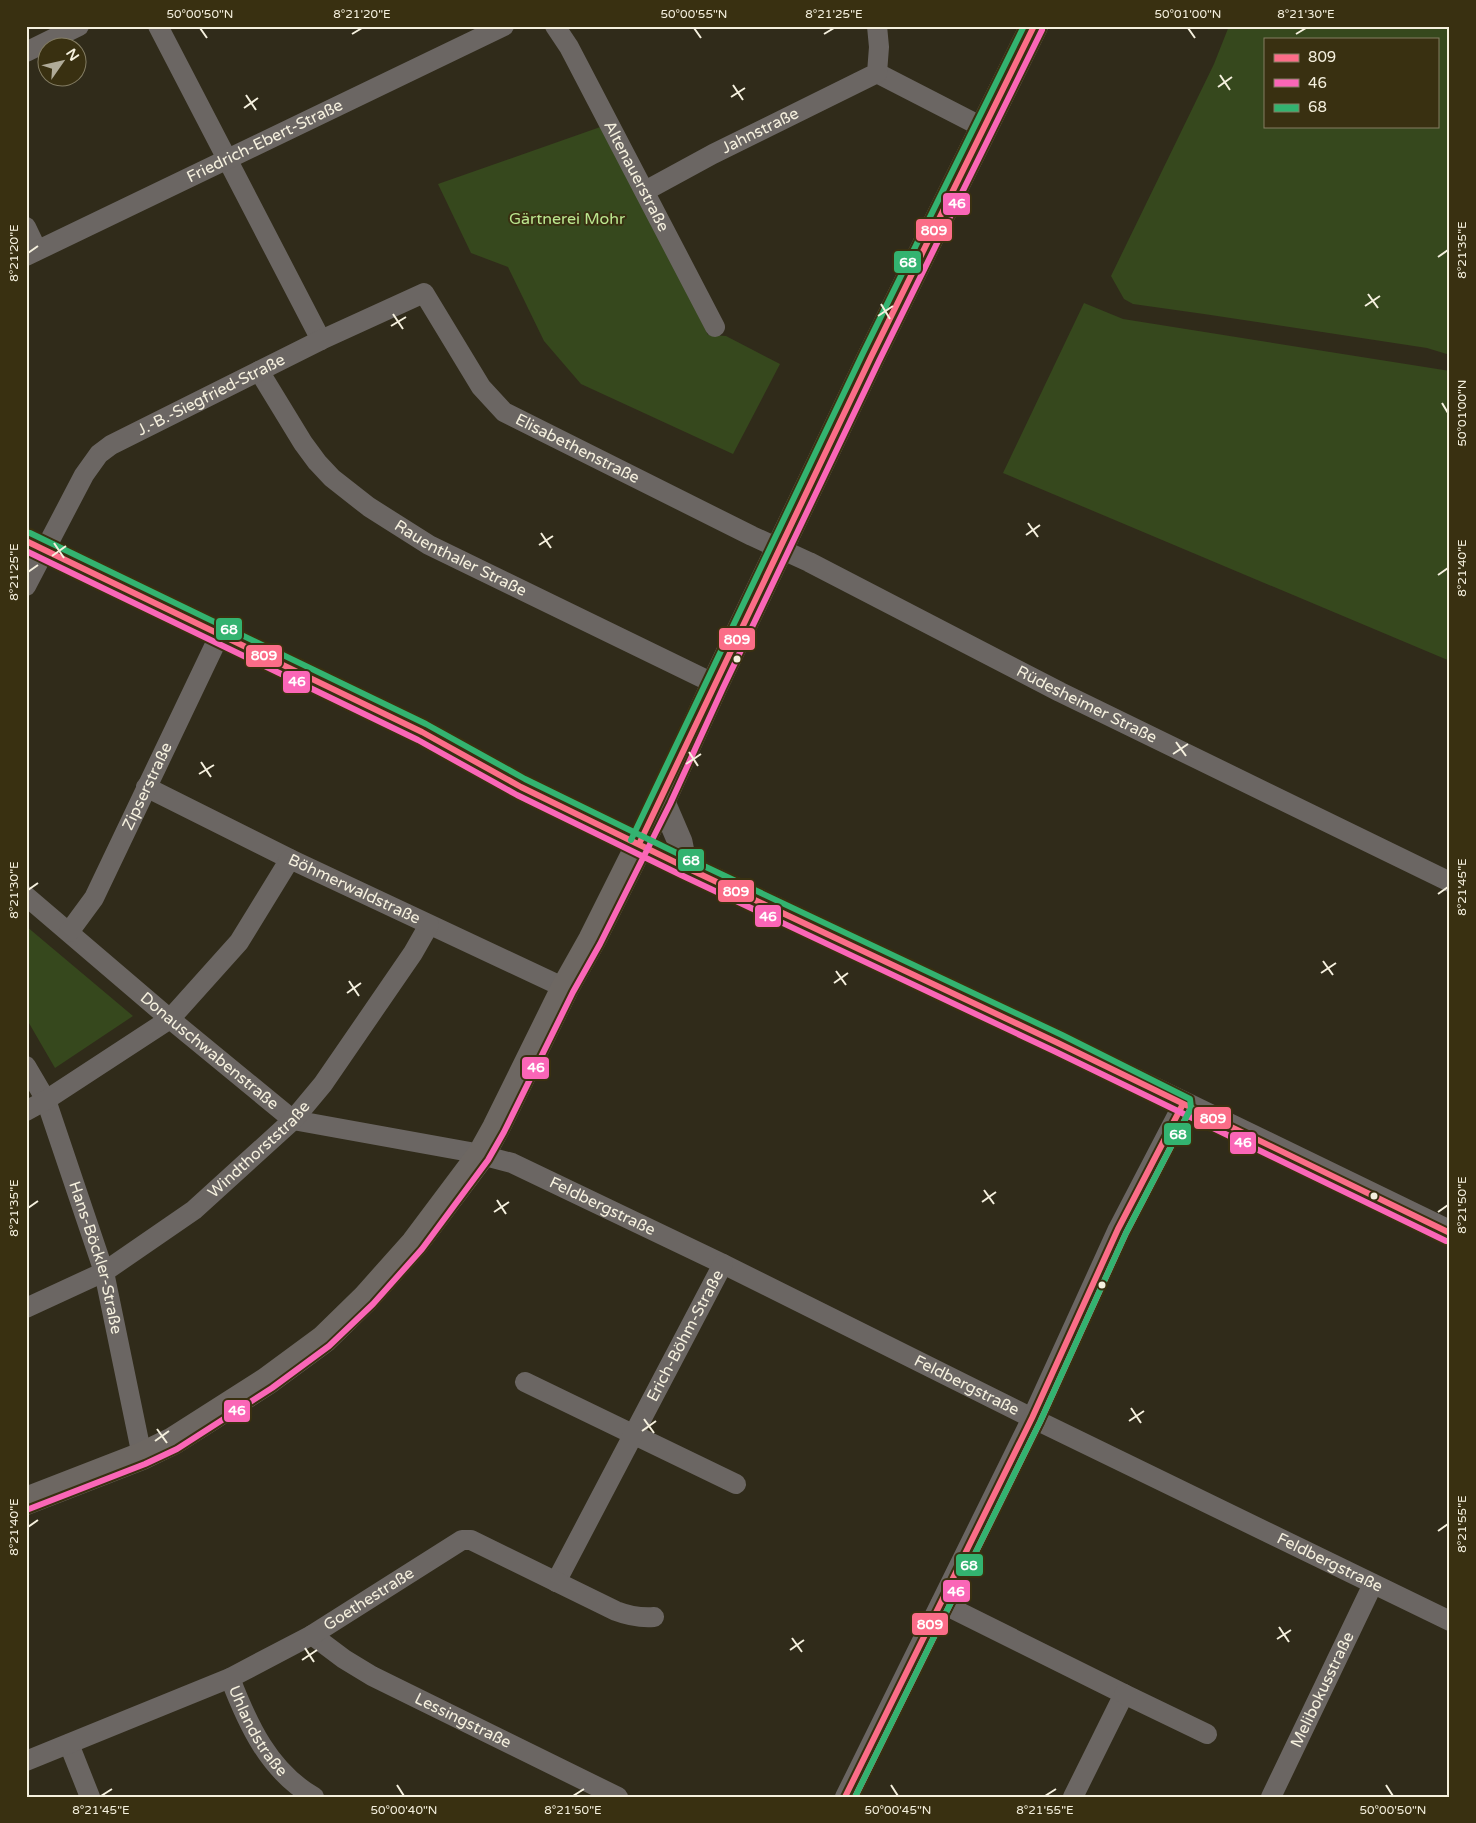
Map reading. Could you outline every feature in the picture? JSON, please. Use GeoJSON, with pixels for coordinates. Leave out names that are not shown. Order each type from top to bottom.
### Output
{"type":"FeatureCollection","features":[{"type":"Feature","properties":{"kind":"main road"},"geometry":{"type":"LineString","coordinates":[[26,1501],[142,1456],[173,1441],[267,1381],[324,1339],[366,1298],[415,1243],[481,1155],[662,800],[714,684],[871,357],[1034,26]]}},
{"type":"Feature","properties":{"kind":"street"},"geometry":{"type":"LineString","coordinates":[[26,52],[79,26]]}},
{"type":"Feature","properties":{"kind":"street"},"geometry":{"type":"LineString","coordinates":[[158,26],[321,340]]}},
{"type":"Feature","properties":{"kind":"street","name":"Friedrich-Ebert-Straße"},"geometry":{"type":"LineString","coordinates":[[32,253],[504,26]]}},
{"type":"Feature","properties":{"kind":"street","name":"Altenauerstraße"},"geometry":{"type":"LineString","coordinates":[[555,26],[569,47],[715,327]]}},
{"type":"Feature","properties":{"kind":"street"},"geometry":{"type":"LineString","coordinates":[[877,26],[879,47],[877,72],[984,128]]}},
{"type":"Feature","properties":{"kind":"street","name":"Jahnstraße"},"geometry":{"type":"LineString","coordinates":[[645,191],[713,154],[877,72]]}},
{"type":"Feature","properties":{"kind":"street"},"geometry":{"type":"LineString","coordinates":[[26,227],[32,253]]}},
{"type":"Feature","properties":{"kind":"street","name":"Elisabethenstraße"},"geometry":{"type":"LineString","coordinates":[[424,293],[480,387],[504,412],[780,550]]}},
{"type":"Feature","properties":{"kind":"street","name":"J.-B.-Siegfried-Straße"},"geometry":{"type":"LineString","coordinates":[[26,586],[84,475],[100,454],[111,445],[321,340],[424,293]]}},
{"type":"Feature","properties":{"kind":"street","name":"Rauenthaler Straße"},"geometry":{"type":"LineString","coordinates":[[259,371],[303,444],[317,462],[332,478],[369,507],[429,545],[714,684]]}},
{"type":"Feature","properties":{"kind":"street"},"geometry":{"type":"LineString","coordinates":[[26,541],[422,732],[521,787],[685,867],[931,982],[1450,1233]]}},
{"type":"Feature","properties":{"kind":"street","name":"Rüdesheimer Straße"},"geometry":{"type":"LineString","coordinates":[[780,550],[809,562],[1060,692],[1450,882]]}},
{"type":"Feature","properties":{"kind":"street","name":"Zipserstraße"},"geometry":{"type":"LineString","coordinates":[[69,932],[94,898],[220,634]]}},
{"type":"Feature","properties":{"kind":"street","name":"Böhmerwaldstraße"},"geometry":{"type":"LineString","coordinates":[[146,787],[290,859],[565,988]]}},
{"type":"Feature","properties":{"kind":"street"},"geometry":{"type":"LineString","coordinates":[[662,800],[680,842],[685,867]]}},
{"type":"Feature","properties":{"kind":"street"},"geometry":{"type":"LineString","coordinates":[[26,1111],[170,1019],[239,942],[290,859]]}},
{"type":"Feature","properties":{"kind":"street","name":"Donauschwabenstraße"},"geometry":{"type":"LineString","coordinates":[[26,896],[170,1019],[293,1120],[481,1155]]}},
{"type":"Feature","properties":{"kind":"street","name":"Windthorststraße"},"geometry":{"type":"LineString","coordinates":[[26,1308],[104,1272],[194,1210],[293,1120],[324,1084],[413,954],[429,925]]}},
{"type":"Feature","properties":{"kind":"street","name":"Hans-Böckler-Straße"},"geometry":{"type":"LineString","coordinates":[[26,1066],[46,1100],[104,1272],[142,1456]]}},
{"type":"Feature","properties":{"kind":"street"},"geometry":{"type":"LineString","coordinates":[[845,1797],[1032,1418],[1118,1229],[1183,1104]]}},
{"type":"Feature","properties":{"kind":"street","name":"Feldbergstraße"},"geometry":{"type":"LineString","coordinates":[[481,1155],[512,1163],[724,1264],[1032,1418],[1450,1621]]}},
{"type":"Feature","properties":{"kind":"street","name":"Erich-Böhm-Straße"},"geometry":{"type":"LineString","coordinates":[[556,1582],[724,1264]]}},
{"type":"Feature","properties":{"kind":"street"},"geometry":{"type":"LineString","coordinates":[[525,1382],[736,1484]]}},
{"type":"Feature","properties":{"kind":"street","name":"Goethestraße"},"geometry":{"type":"LineString","coordinates":[[26,1761],[230,1678],[312,1635],[466,1539],[628,1615],[642,1618],[654,1617]]}},
{"type":"Feature","properties":{"kind":"street","name":"Melibokusstraße"},"geometry":{"type":"LineString","coordinates":[[1271,1797],[1373,1584]]}},
{"type":"Feature","properties":{"kind":"street"},"geometry":{"type":"LineString","coordinates":[[941,1603],[1207,1734]]}},
{"type":"Feature","properties":{"kind":"street","name":"Lessingstraße"},"geometry":{"type":"LineString","coordinates":[[312,1635],[344,1659],[372,1676],[618,1797]]}},
{"type":"Feature","properties":{"kind":"street","name":"Uhlandstraße"},"geometry":{"type":"LineString","coordinates":[[230,1678],[265,1753],[291,1781],[314,1797]]}},
{"type":"Feature","properties":{"kind":"street"},"geometry":{"type":"LineString","coordinates":[[1073,1797],[1124,1694]]}},
{"type":"Feature","properties":{"kind":"street"},"geometry":{"type":"LineString","coordinates":[[69,1744],[90,1797]]}},
{"type":"Feature","properties":{"kind":"green space"},"geometry":{"type":"Polygon","coordinates":[[[1229,26],[1450,26],[1450,355],[1427,348],[1133,304],[1124,299],[1111,276],[1214,64],[1229,26]]]}},
{"type":"Feature","properties":{"kind":"green space","name":"Gärtnerei Mohr"},"geometry":{"type":"Polygon","coordinates":[[[606,125],[708,335],[726,336],[780,364],[733,454],[581,384],[544,341],[508,267],[471,253],[438,184],[606,125]]]}},
{"type":"Feature","properties":{"kind":"green space"},"geometry":{"type":"Polygon","coordinates":[[[1084,303],[1123,319],[1450,371],[1450,661],[1003,473],[1084,303]]]}},
{"type":"Feature","properties":{"kind":"green space"},"geometry":{"type":"Polygon","coordinates":[[[26,926],[133,1016],[55,1068],[26,1018],[26,926]]]}},
{"type":"Feature","properties":{"kind":"transit line","name":"68"},"geometry":{"type":"LineString","coordinates":[[631,840],[863,353],[1024,26]]}},
{"type":"Feature","properties":{"kind":"transit line","name":"809"},"geometry":{"type":"LineString","coordinates":[[639,844],[871,357],[1034,26]]}},
{"type":"Feature","properties":{"kind":"transit line","name":"46"},"geometry":{"type":"LineString","coordinates":[[29,1509],[145,1464],[177,1449],[272,1388],[329,1346],[373,1304],[422,1249],[488,1160],[504,1132],[573,992],[600,944],[670,804],[723,688],[879,361],[1042,30]]}},
{"type":"Feature","properties":{"kind":"transit line","name":"68"},"geometry":{"type":"LineString","coordinates":[[30,533],[426,724],[525,779],[689,859],[1062,1035],[1190,1099],[1191,1108],[1126,1233],[1040,1422],[855,1797]]}},
{"type":"Feature","properties":{"kind":"transit line","name":"809"},"geometry":{"type":"LineString","coordinates":[[26,541],[422,732],[521,787],[685,867],[1058,1043],[1450,1233]]}},
{"type":"Feature","properties":{"kind":"transit line","name":"46"},"geometry":{"type":"LineString","coordinates":[[26,551],[418,740],[517,795],[681,875],[1054,1051],[1446,1241]]}},
{"type":"Feature","properties":{"kind":"transit line","name":"809"},"geometry":{"type":"LineString","coordinates":[[845,1797],[1032,1418],[1118,1229],[1183,1104]]}},
{"type":"Feature","properties":{"kind":"transit line","name":"46"},"geometry":{"type":"LineString","coordinates":[[855,1797],[1040,1422],[1126,1233],[1191,1108]]}}]}
